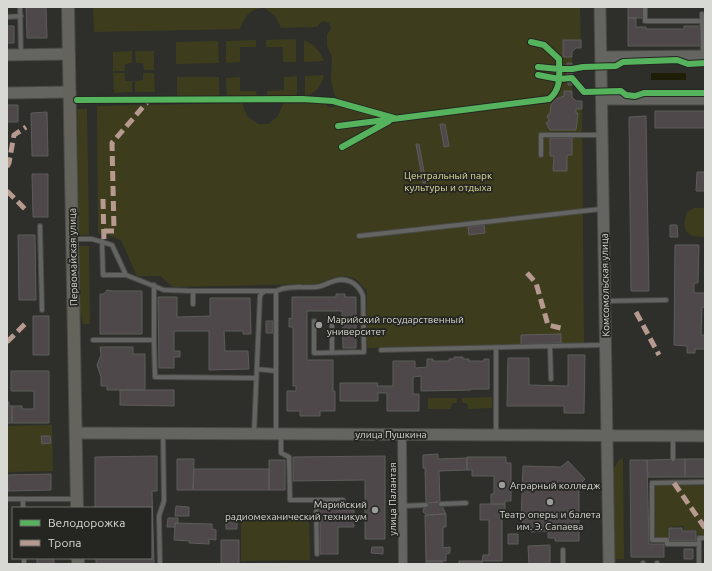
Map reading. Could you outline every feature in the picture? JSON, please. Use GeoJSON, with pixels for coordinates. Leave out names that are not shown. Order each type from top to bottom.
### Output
{"type":"FeatureCollection","features":[{"type":"Feature","properties":{"kind":"main road","name":"Первомайская улица"},"geometry":{"type":"LineString","coordinates":[[68,7],[77,503]]}},
{"type":"Feature","properties":{"kind":"street","name":"Комсомольская улица"},"geometry":{"type":"LineString","coordinates":[[600,7],[608,564]]}},
{"type":"Feature","properties":{"kind":"street"},"geometry":{"type":"LineString","coordinates":[[7,55],[69,54]]}},
{"type":"Feature","properties":{"kind":"street"},"geometry":{"type":"LineString","coordinates":[[601,57],[704,56]]}},
{"type":"Feature","properties":{"kind":"street"},"geometry":{"type":"LineString","coordinates":[[7,93],[70,92]]}},
{"type":"Feature","properties":{"kind":"street"},"geometry":{"type":"LineString","coordinates":[[602,99],[705,98]]}},
{"type":"Feature","properties":{"kind":"street","name":"улица Пушкина"},"geometry":{"type":"LineString","coordinates":[[76,433],[705,436]]}},
{"type":"Feature","properties":{"kind":"street","name":"улица Палантая"},"geometry":{"type":"LineString","coordinates":[[402,434],[403,564]]}},
{"type":"Feature","properties":{"kind":"lane"},"geometry":{"type":"LineString","coordinates":[[20,7],[21,55]]}},
{"type":"Feature","properties":{"kind":"lane"},"geometry":{"type":"LineString","coordinates":[[645,7],[645,21],[702,21]]}},
{"type":"Feature","properties":{"kind":"lane"},"geometry":{"type":"LineString","coordinates":[[702,14],[704,56]]}},
{"type":"Feature","properties":{"kind":"lane"},"geometry":{"type":"LineString","coordinates":[[7,17],[21,16]]}},
{"type":"Feature","properties":{"kind":"lane"},"geometry":{"type":"LineString","coordinates":[[541,155],[541,135],[602,135]]}},
{"type":"Feature","properties":{"kind":"lane"},"geometry":{"type":"LineString","coordinates":[[359,236],[603,208]]}},
{"type":"Feature","properties":{"kind":"lane"},"geometry":{"type":"LineString","coordinates":[[40,226],[42,310]]}},
{"type":"Feature","properties":{"kind":"lane"},"geometry":{"type":"LineString","coordinates":[[73,239],[92,239],[112,245],[126,275]]}},
{"type":"Feature","properties":{"kind":"lane"},"geometry":{"type":"LineString","coordinates":[[102,241],[103,275],[126,275],[169,291],[276,291],[283,287],[318,287],[335,281],[348,281],[355,283],[361,288],[363,296],[364,352],[314,353],[314,322]]}},
{"type":"Feature","properties":{"kind":"lane"},"geometry":{"type":"LineString","coordinates":[[154,285],[155,377],[256,378]]}},
{"type":"Feature","properties":{"kind":"lane"},"geometry":{"type":"LineString","coordinates":[[193,291],[193,304]]}},
{"type":"Feature","properties":{"kind":"lane"},"geometry":{"type":"LineString","coordinates":[[254,434],[260,296],[266,291]]}},
{"type":"Feature","properties":{"kind":"lane"},"geometry":{"type":"LineString","coordinates":[[276,291],[278,434],[282,453],[289,457],[290,500],[343,500]]}},
{"type":"Feature","properties":{"kind":"lane"},"geometry":{"type":"LineString","coordinates":[[605,301],[666,300]]}},
{"type":"Feature","properties":{"kind":"lane"},"geometry":{"type":"LineString","coordinates":[[332,321],[332,353]]}},
{"type":"Feature","properties":{"kind":"lane"},"geometry":{"type":"LineString","coordinates":[[93,340],[154,340]]}},
{"type":"Feature","properties":{"kind":"lane"},"geometry":{"type":"LineString","coordinates":[[381,350],[606,345]]}},
{"type":"Feature","properties":{"kind":"lane"},"geometry":{"type":"LineString","coordinates":[[550,346],[551,379]]}},
{"type":"Feature","properties":{"kind":"lane"},"geometry":{"type":"LineString","coordinates":[[496,348],[496,435]]}},
{"type":"Feature","properties":{"kind":"lane"},"geometry":{"type":"LineString","coordinates":[[256,369],[276,371]]}},
{"type":"Feature","properties":{"kind":"lane"},"geometry":{"type":"LineString","coordinates":[[160,564],[160,516],[164,501],[163,433]]}},
{"type":"Feature","properties":{"kind":"lane"},"geometry":{"type":"LineString","coordinates":[[673,436],[673,459]]}},
{"type":"Feature","properties":{"kind":"lane"},"geometry":{"type":"LineString","coordinates":[[674,477],[674,482]]}},
{"type":"Feature","properties":{"kind":"lane"},"geometry":{"type":"LineString","coordinates":[[699,544],[667,544],[667,540],[652,540],[652,483],[705,482]]}},
{"type":"Feature","properties":{"kind":"lane"},"geometry":{"type":"LineString","coordinates":[[7,499],[77,503]]}},
{"type":"Feature","properties":{"kind":"lane"},"geometry":{"type":"LineString","coordinates":[[23,499],[23,507]]}},
{"type":"Feature","properties":{"kind":"lane"},"geometry":{"type":"LineString","coordinates":[[316,500],[317,554]]}},
{"type":"Feature","properties":{"kind":"lane"},"geometry":{"type":"LineString","coordinates":[[441,504],[466,504]]}},
{"type":"Feature","properties":{"kind":"lane"},"geometry":{"type":"LineString","coordinates":[[402,506],[426,505]]}},
{"type":"Feature","properties":{"kind":"lane"},"geometry":{"type":"LineString","coordinates":[[699,563],[699,538],[705,538]]}},
{"type":"Feature","properties":{"kind":"lane"},"geometry":{"type":"LineString","coordinates":[[563,550],[563,564]]}},
{"type":"Feature","properties":{"kind":"green space","name":"Центральный парк культуры и отдыха"},"geometry":{"type":"Polygon","coordinates":[[[93,7],[580,7],[581,48],[576,48],[572,52],[572,97],[576,101],[582,101],[584,344],[367,348],[367,291],[354,278],[343,276],[317,284],[173,287],[160,276],[137,276],[121,240],[98,233],[97,106],[242,103],[247,116],[258,124],[268,124],[278,116],[284,102],[325,101],[328,107],[334,107],[338,103],[338,99],[334,94],[331,80],[332,57],[327,46],[327,34],[331,27],[329,23],[324,21],[317,27],[281,28],[276,17],[265,8],[252,11],[246,16],[240,29],[94,32],[93,7]]]}},
{"type":"Feature","properties":{"kind":"green space"},"geometry":{"type":"Polygon","coordinates":[[[296,39],[296,62],[283,62],[283,47],[266,47],[266,40],[296,39]]]}},
{"type":"Feature","properties":{"kind":"green space"},"geometry":{"type":"Polygon","coordinates":[[[256,40],[256,47],[240,47],[240,62],[226,63],[226,41],[256,40]]]}},
{"type":"Feature","properties":{"kind":"green space"},"geometry":{"type":"Polygon","coordinates":[[[304,40],[316,48],[324,61],[304,62],[304,40]]]}},
{"type":"Feature","properties":{"kind":"green space"},"geometry":{"type":"Polygon","coordinates":[[[218,41],[219,63],[176,64],[176,42],[218,41]]]}},
{"type":"Feature","properties":{"kind":"green space"},"geometry":{"type":"Polygon","coordinates":[[[132,51],[132,63],[125,64],[125,71],[113,71],[113,52],[132,51]]]}},
{"type":"Feature","properties":{"kind":"green space"},"geometry":{"type":"Polygon","coordinates":[[[135,51],[154,51],[154,70],[144,70],[143,63],[136,63],[135,51]]]}},
{"type":"Feature","properties":{"kind":"green space"},"geometry":{"type":"Polygon","coordinates":[[[113,73],[125,73],[125,81],[132,81],[132,92],[114,93],[113,73]]]}},
{"type":"Feature","properties":{"kind":"green space"},"geometry":{"type":"Polygon","coordinates":[[[143,73],[154,73],[155,92],[135,92],[135,81],[143,80],[143,73]]]}},
{"type":"Feature","properties":{"kind":"green space"},"geometry":{"type":"Polygon","coordinates":[[[324,75],[322,83],[318,89],[305,97],[305,76],[324,75]]]}},
{"type":"Feature","properties":{"kind":"green space"},"geometry":{"type":"Polygon","coordinates":[[[297,76],[297,98],[267,98],[267,91],[284,90],[284,77],[297,76]]]}},
{"type":"Feature","properties":{"kind":"green space"},"geometry":{"type":"Polygon","coordinates":[[[177,77],[219,77],[219,98],[177,98],[177,77]]]}},
{"type":"Feature","properties":{"kind":"green space"},"geometry":{"type":"Polygon","coordinates":[[[240,77],[240,91],[256,91],[257,98],[227,99],[226,78],[240,77]]]}},
{"type":"Feature","properties":{"kind":"green space"},"geometry":{"type":"Polygon","coordinates":[[[77,109],[87,109],[89,235],[79,235],[77,109]]]}},
{"type":"Feature","properties":{"kind":"green space"},"geometry":{"type":"Polygon","coordinates":[[[694,208],[705,208],[705,237],[693,236],[687,232],[685,228],[687,212],[694,208]]]}},
{"type":"Feature","properties":{"kind":"green space"},"geometry":{"type":"Polygon","coordinates":[[[80,246],[89,246],[90,324],[83,324],[79,308],[80,246]]]}},
{"type":"Feature","properties":{"kind":"green space"},"geometry":{"type":"Polygon","coordinates":[[[492,397],[492,408],[468,409],[466,403],[462,403],[462,398],[492,397]]]}},
{"type":"Feature","properties":{"kind":"green space"},"geometry":{"type":"Polygon","coordinates":[[[428,398],[457,398],[457,403],[453,403],[450,409],[428,409],[428,398]]]}},
{"type":"Feature","properties":{"kind":"green space"},"geometry":{"type":"Polygon","coordinates":[[[52,425],[53,471],[7,472],[7,426],[52,425]]]}},
{"type":"Feature","properties":{"kind":"green space"},"geometry":{"type":"Polygon","coordinates":[[[623,458],[624,559],[615,559],[613,470],[619,460],[623,458]]]}},
{"type":"Feature","properties":{"kind":"green space"},"geometry":{"type":"Polygon","coordinates":[[[654,484],[705,484],[705,536],[698,536],[697,530],[684,530],[683,526],[668,527],[668,539],[654,539],[654,484]]]}},
{"type":"Feature","properties":{"kind":"green space"},"geometry":{"type":"Polygon","coordinates":[[[309,514],[310,560],[241,561],[241,515],[309,514]]]}},
{"type":"Feature","properties":{"kind":"shaded area"},"geometry":{"type":"Polygon","coordinates":[[[651,73],[686,73],[686,80],[651,80],[651,73]]]}},
{"type":"Feature","properties":{"kind":"building"},"geometry":{"type":"Polygon","coordinates":[[[26,7],[46,7],[47,38],[27,38],[26,7]]]}},
{"type":"Feature","properties":{"kind":"building"},"geometry":{"type":"Polygon","coordinates":[[[628,7],[644,7],[644,18],[628,18],[628,7]]]}},
{"type":"Feature","properties":{"kind":"building"},"geometry":{"type":"Polygon","coordinates":[[[628,18],[636,18],[636,27],[646,27],[646,29],[684,29],[684,26],[701,26],[701,46],[628,46],[628,18]]]}},
{"type":"Feature","properties":{"kind":"building"},"geometry":{"type":"Polygon","coordinates":[[[7,26],[14,26],[14,43],[7,43],[7,26]]]}},
{"type":"Feature","properties":{"kind":"building"},"geometry":{"type":"Polygon","coordinates":[[[563,40],[581,40],[581,48],[576,48],[572,52],[572,57],[563,57],[563,40]]]}},
{"type":"Feature","properties":{"kind":"building"},"geometry":{"type":"Polygon","coordinates":[[[567,63],[572,63],[572,85],[568,85],[567,63]]]}},
{"type":"Feature","properties":{"kind":"building"},"geometry":{"type":"Polygon","coordinates":[[[564,91],[572,91],[572,97],[576,101],[582,101],[582,109],[576,109],[576,113],[578,113],[576,130],[550,130],[546,123],[549,120],[547,116],[550,113],[551,105],[556,99],[564,96],[564,91]]]}},
{"type":"Feature","properties":{"kind":"building"},"geometry":{"type":"Polygon","coordinates":[[[7,105],[18,105],[18,122],[7,122],[7,105]]]}},
{"type":"Feature","properties":{"kind":"building"},"geometry":{"type":"Polygon","coordinates":[[[655,111],[705,111],[705,128],[655,128],[655,111]]]}},
{"type":"Feature","properties":{"kind":"building"},"geometry":{"type":"Polygon","coordinates":[[[47,112],[48,156],[32,156],[31,113],[47,112]]]}},
{"type":"Feature","properties":{"kind":"building"},"geometry":{"type":"Polygon","coordinates":[[[646,116],[649,291],[631,291],[629,117],[646,116]]]}},
{"type":"Feature","properties":{"kind":"building"},"geometry":{"type":"Polygon","coordinates":[[[440,124],[445,124],[449,146],[444,147],[440,124]]]}},
{"type":"Feature","properties":{"kind":"building"},"geometry":{"type":"Polygon","coordinates":[[[550,138],[572,138],[572,155],[567,155],[567,171],[553,171],[554,156],[550,156],[550,138]]]}},
{"type":"Feature","properties":{"kind":"building"},"geometry":{"type":"Polygon","coordinates":[[[416,144],[419,144],[426,183],[423,183],[416,144]]]}},
{"type":"Feature","properties":{"kind":"building"},"geometry":{"type":"Polygon","coordinates":[[[697,172],[705,172],[705,191],[696,191],[697,172]]]}},
{"type":"Feature","properties":{"kind":"building"},"geometry":{"type":"Polygon","coordinates":[[[32,174],[48,174],[48,217],[33,217],[32,174]]]}},
{"type":"Feature","properties":{"kind":"building"},"geometry":{"type":"Polygon","coordinates":[[[484,225],[485,233],[469,235],[468,227],[484,225]]]}},
{"type":"Feature","properties":{"kind":"building"},"geometry":{"type":"Polygon","coordinates":[[[670,225],[677,225],[678,237],[670,237],[670,225]]]}},
{"type":"Feature","properties":{"kind":"building"},"geometry":{"type":"Polygon","coordinates":[[[18,235],[35,235],[36,300],[19,300],[18,235]]]}},
{"type":"Feature","properties":{"kind":"building"},"geometry":{"type":"Polygon","coordinates":[[[675,245],[699,245],[698,283],[694,283],[694,293],[705,293],[705,307],[702,307],[701,335],[705,335],[705,349],[695,349],[695,353],[687,353],[687,346],[674,345],[675,245]]]}},
{"type":"Feature","properties":{"kind":"building"},"geometry":{"type":"Polygon","coordinates":[[[107,290],[142,291],[142,334],[100,334],[100,294],[104,294],[107,290]]]}},
{"type":"Feature","properties":{"kind":"building"},"geometry":{"type":"Polygon","coordinates":[[[336,294],[345,294],[345,297],[356,297],[356,348],[343,348],[342,311],[307,311],[307,360],[333,360],[333,391],[335,391],[335,411],[320,411],[320,416],[300,416],[300,411],[287,411],[287,391],[296,391],[296,386],[293,386],[293,327],[289,327],[289,318],[292,319],[292,297],[336,297],[336,294]]]}},
{"type":"Feature","properties":{"kind":"building"},"geometry":{"type":"Polygon","coordinates":[[[158,297],[177,297],[177,317],[210,316],[210,298],[250,298],[251,334],[243,334],[243,331],[224,331],[225,351],[248,351],[249,369],[209,370],[209,331],[174,331],[174,351],[180,351],[180,357],[174,357],[174,368],[159,368],[158,297]]]}},
{"type":"Feature","properties":{"kind":"building"},"geometry":{"type":"Polygon","coordinates":[[[33,316],[49,316],[49,355],[33,355],[33,316]]]}},
{"type":"Feature","properties":{"kind":"building"},"geometry":{"type":"Polygon","coordinates":[[[266,321],[273,321],[273,333],[266,333],[266,321]]]}},
{"type":"Feature","properties":{"kind":"building"},"geometry":{"type":"Polygon","coordinates":[[[561,334],[561,343],[529,344],[529,346],[521,346],[521,335],[561,334]]]}},
{"type":"Feature","properties":{"kind":"building"},"geometry":{"type":"Polygon","coordinates":[[[100,347],[133,347],[133,354],[145,354],[145,390],[107,390],[107,386],[101,386],[101,377],[97,365],[101,355],[100,347]]]}},
{"type":"Feature","properties":{"kind":"building"},"geometry":{"type":"Polygon","coordinates":[[[568,355],[585,355],[584,413],[564,413],[564,406],[507,406],[508,358],[529,358],[529,385],[568,386],[568,355]]]}},
{"type":"Feature","properties":{"kind":"building"},"geometry":{"type":"Polygon","coordinates":[[[454,357],[463,357],[463,359],[469,359],[469,361],[484,361],[484,359],[489,359],[489,389],[421,391],[421,376],[413,377],[413,394],[419,394],[419,411],[387,411],[387,393],[378,393],[378,401],[340,401],[340,383],[378,383],[377,386],[393,386],[393,361],[415,361],[415,368],[427,367],[427,359],[433,359],[433,361],[449,361],[449,359],[454,359],[454,357]]]}},
{"type":"Feature","properties":{"kind":"building"},"geometry":{"type":"Polygon","coordinates":[[[11,371],[49,371],[49,423],[12,423],[12,406],[22,406],[22,409],[34,409],[34,391],[11,391],[11,371]]]}},
{"type":"Feature","properties":{"kind":"building"},"geometry":{"type":"Polygon","coordinates":[[[120,390],[174,390],[174,406],[120,405],[120,390]]]}},
{"type":"Feature","properties":{"kind":"building"},"geometry":{"type":"Polygon","coordinates":[[[7,402],[9,402],[9,406],[12,406],[12,423],[7,423],[7,402]]]}},
{"type":"Feature","properties":{"kind":"building"},"geometry":{"type":"Polygon","coordinates":[[[41,436],[50,436],[51,443],[42,444],[41,436]]]}},
{"type":"Feature","properties":{"kind":"building"},"geometry":{"type":"Polygon","coordinates":[[[438,454],[438,459],[467,458],[467,470],[439,471],[440,502],[426,503],[423,455],[438,454]]]}},
{"type":"Feature","properties":{"kind":"building"},"geometry":{"type":"Polygon","coordinates":[[[157,456],[157,491],[152,491],[154,564],[96,564],[96,559],[152,559],[152,507],[95,507],[95,457],[157,456]]]}},
{"type":"Feature","properties":{"kind":"building","name":"Марийский радиомеханический техникум"},"geometry":{"type":"Polygon","coordinates":[[[385,456],[385,539],[365,539],[365,480],[293,481],[293,457],[385,456]]]}},
{"type":"Feature","properties":{"kind":"building","name":"Аграрный колледж"},"geometry":{"type":"Polygon","coordinates":[[[467,457],[506,457],[506,463],[511,463],[511,501],[505,501],[505,504],[491,504],[491,494],[494,494],[494,476],[472,476],[472,470],[467,470],[467,457]]]}},
{"type":"Feature","properties":{"kind":"building"},"geometry":{"type":"Polygon","coordinates":[[[177,459],[194,459],[193,490],[177,490],[177,459]]]}},
{"type":"Feature","properties":{"kind":"building"},"geometry":{"type":"Polygon","coordinates":[[[685,459],[685,477],[648,477],[647,460],[685,459]]]}},
{"type":"Feature","properties":{"kind":"building"},"geometry":{"type":"Polygon","coordinates":[[[685,459],[705,459],[705,477],[685,477],[685,459]]]}},
{"type":"Feature","properties":{"kind":"building"},"geometry":{"type":"Polygon","coordinates":[[[269,460],[285,460],[285,490],[269,490],[269,460]]]}},
{"type":"Feature","properties":{"kind":"building"},"geometry":{"type":"Polygon","coordinates":[[[630,460],[647,460],[649,544],[664,544],[664,557],[631,557],[630,460]]]}},
{"type":"Feature","properties":{"kind":"building","name":"Театр оперы и балета им. Э. Сапаева"},"geometry":{"type":"Polygon","coordinates":[[[568,461],[585,479],[579,485],[579,541],[555,541],[555,538],[548,538],[548,531],[531,532],[521,520],[523,466],[561,467],[568,461]]]}},
{"type":"Feature","properties":{"kind":"building","name":"Марийский радиомеханический техникум"},"geometry":{"type":"Polygon","coordinates":[[[194,469],[269,469],[269,490],[193,490],[194,469]]]}},
{"type":"Feature","properties":{"kind":"building"},"geometry":{"type":"Polygon","coordinates":[[[51,474],[51,490],[8,491],[7,475],[51,474]]]}},
{"type":"Feature","properties":{"kind":"building"},"geometry":{"type":"Polygon","coordinates":[[[440,502],[446,514],[427,515],[423,512],[424,508],[426,508],[426,503],[440,502]]]}},
{"type":"Feature","properties":{"kind":"building"},"geometry":{"type":"Polygon","coordinates":[[[480,504],[505,504],[505,515],[502,515],[502,561],[482,561],[483,555],[489,555],[489,520],[480,520],[480,504]]]}},
{"type":"Feature","properties":{"kind":"building"},"geometry":{"type":"Polygon","coordinates":[[[176,506],[189,507],[189,516],[175,516],[176,506]]]}},
{"type":"Feature","properties":{"kind":"building"},"geometry":{"type":"Polygon","coordinates":[[[336,507],[336,510],[354,510],[354,527],[338,527],[338,554],[320,554],[320,508],[336,507]]]}},
{"type":"Feature","properties":{"kind":"building"},"geometry":{"type":"Polygon","coordinates":[[[446,514],[446,527],[443,527],[443,548],[450,547],[450,553],[446,554],[446,561],[426,561],[425,515],[446,514]]]}},
{"type":"Feature","properties":{"kind":"building"},"geometry":{"type":"Polygon","coordinates":[[[168,518],[178,518],[178,523],[175,523],[175,527],[167,527],[168,518]]]}},
{"type":"Feature","properties":{"kind":"building"},"geometry":{"type":"Polygon","coordinates":[[[237,518],[237,529],[226,529],[226,519],[237,518]]]}},
{"type":"Feature","properties":{"kind":"building"},"geometry":{"type":"Polygon","coordinates":[[[175,523],[212,524],[212,529],[216,530],[216,540],[209,539],[209,544],[189,543],[190,541],[174,540],[175,523]]]}},
{"type":"Feature","properties":{"kind":"building"},"geometry":{"type":"Polygon","coordinates":[[[669,528],[682,528],[682,531],[696,531],[696,541],[669,541],[669,528]]]}},
{"type":"Feature","properties":{"kind":"building"},"geometry":{"type":"Polygon","coordinates":[[[508,534],[518,534],[518,544],[508,544],[508,534]]]}},
{"type":"Feature","properties":{"kind":"building"},"geometry":{"type":"Polygon","coordinates":[[[221,540],[239,540],[239,564],[221,564],[221,540]]]}},
{"type":"Feature","properties":{"kind":"building"},"geometry":{"type":"Polygon","coordinates":[[[550,545],[550,564],[529,564],[528,546],[550,545]]]}},
{"type":"Feature","properties":{"kind":"building"},"geometry":{"type":"Polygon","coordinates":[[[372,547],[383,547],[383,554],[371,553],[372,547]]]}},
{"type":"Feature","properties":{"kind":"building"},"geometry":{"type":"Polygon","coordinates":[[[684,549],[693,549],[693,559],[684,559],[684,549]]]}},
{"type":"Feature","properties":{"kind":"building"},"geometry":{"type":"Polygon","coordinates":[[[37,559],[54,559],[54,564],[37,564],[37,559]]]}},
{"type":"Feature","properties":{"kind":"building"},"geometry":{"type":"Polygon","coordinates":[[[426,561],[442,561],[442,564],[426,564],[426,561]]]}},
{"type":"Feature","properties":{"kind":"building"},"geometry":{"type":"Polygon","coordinates":[[[459,561],[482,561],[482,564],[459,564],[459,561]]]}},
{"type":"Feature","properties":{"kind":"marked path"},"geometry":{"type":"LineString","coordinates":[[104,231],[114,231],[112,143],[149,100]]}},
{"type":"Feature","properties":{"kind":"marked path"},"geometry":{"type":"LineString","coordinates":[[7,167],[14,135],[26,127]]}},
{"type":"Feature","properties":{"kind":"marked path"},"geometry":{"type":"LineString","coordinates":[[7,191],[28,212]]}},
{"type":"Feature","properties":{"kind":"marked path"},"geometry":{"type":"LineString","coordinates":[[103,199],[104,242]]}},
{"type":"Feature","properties":{"kind":"marked path"},"geometry":{"type":"LineString","coordinates":[[527,273],[536,283],[548,325],[565,329]]}},
{"type":"Feature","properties":{"kind":"marked path"},"geometry":{"type":"LineString","coordinates":[[636,312],[659,355]]}},
{"type":"Feature","properties":{"kind":"marked path"},"geometry":{"type":"LineString","coordinates":[[7,342],[26,323]]}},
{"type":"Feature","properties":{"kind":"marked path"},"geometry":{"type":"LineString","coordinates":[[674,483],[705,528]]}},
{"type":"Feature","properties":{"kind":"cycle path"},"geometry":{"type":"LineString","coordinates":[[338,126],[549,99],[556,91],[558,86],[559,59],[544,45],[531,42]]}},
{"type":"Feature","properties":{"kind":"cycle path"},"geometry":{"type":"LineString","coordinates":[[538,67],[572,69],[583,67],[616,66],[623,62],[677,60],[688,64],[705,63]]}},
{"type":"Feature","properties":{"kind":"cycle path"},"geometry":{"type":"LineString","coordinates":[[538,75],[559,79],[572,78],[584,92],[621,91],[626,95],[635,96],[644,93],[705,93]]}},
{"type":"Feature","properties":{"kind":"cycle path"},"geometry":{"type":"LineString","coordinates":[[77,100],[302,99],[333,101],[394,118]]}},
{"type":"Feature","properties":{"kind":"cycle path"},"geometry":{"type":"LineString","coordinates":[[342,147],[389,121]]}},
{"type":"Feature","properties":{"kind":"place","name":"Марийский государственный университет"},"geometry":{"type":"Point","coordinates":[319,325]}},
{"type":"Feature","properties":{"kind":"place","name":"Аграрный колледж"},"geometry":{"type":"Point","coordinates":[502,485]}},
{"type":"Feature","properties":{"kind":"place","name":"Театр оперы и балета им. Э. Сапаева"},"geometry":{"type":"Point","coordinates":[550,502]}},
{"type":"Feature","properties":{"kind":"place","name":"Марийский радиомеханический техникум"},"geometry":{"type":"Point","coordinates":[375,510]}}]}
